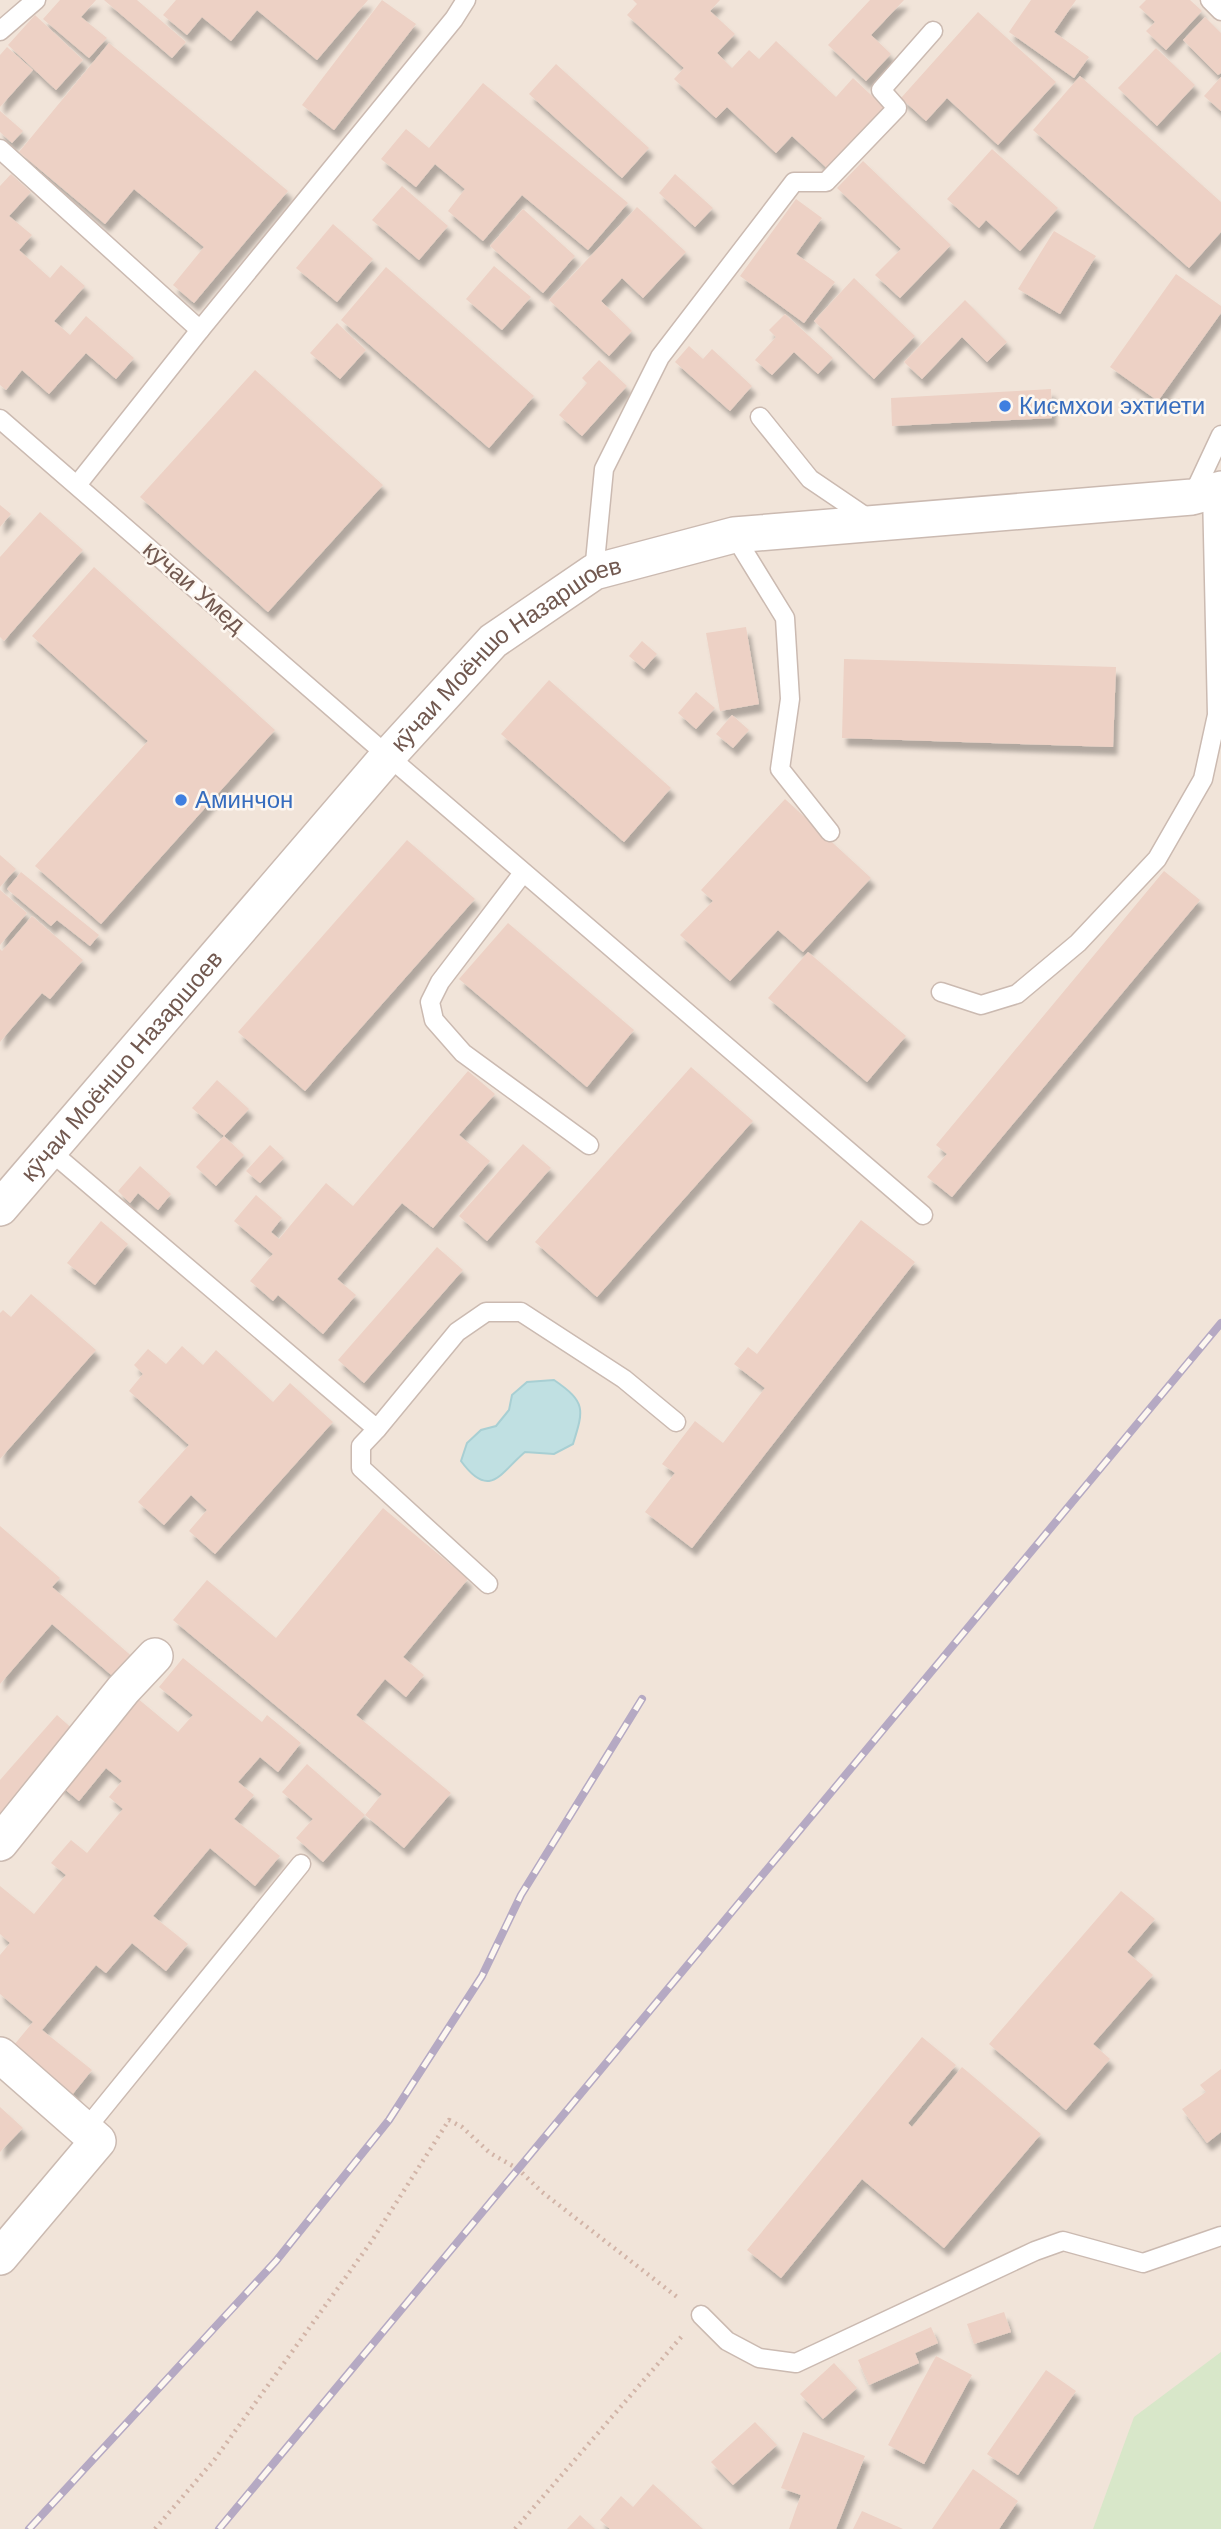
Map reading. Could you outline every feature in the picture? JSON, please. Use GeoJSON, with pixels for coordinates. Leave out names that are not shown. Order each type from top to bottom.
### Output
{"type":"FeatureCollection","features":[{"type":"Feature","properties":{"kind":"street","name":"кӯчаи Моёншо Назаршоев"},"geometry":{"type":"LineString","coordinates":[[0,1208],[388,757],[493,641],[594,572],[734,535],[1208,493]]}},
{"type":"Feature","properties":{"kind":"street"},"geometry":{"type":"LineString","coordinates":[[0,1843],[54,1774],[155,1656]]}},
{"type":"Feature","properties":{"kind":"street"},"geometry":{"type":"LineString","coordinates":[[0,2055],[98,2141],[0,2257]]}},
{"type":"Feature","properties":{"kind":"lane"},"geometry":{"type":"LineString","coordinates":[[0,31],[36,0]]}},
{"type":"Feature","properties":{"kind":"lane"},"geometry":{"type":"LineString","coordinates":[[77,485],[454,19],[466,0]]}},
{"type":"Feature","properties":{"kind":"lane"},"geometry":{"type":"LineString","coordinates":[[1210,0],[1221,10]]}},
{"type":"Feature","properties":{"kind":"lane"},"geometry":{"type":"LineString","coordinates":[[594,572],[604,469],[660,357],[794,182],[826,182],[897,108],[881,90],[933,31]]}},
{"type":"Feature","properties":{"kind":"lane"},"geometry":{"type":"LineString","coordinates":[[0,149],[200,330]]}},
{"type":"Feature","properties":{"kind":"lane"},"geometry":{"type":"LineString","coordinates":[[760,418],[810,479],[876,523]]}},
{"type":"Feature","properties":{"kind":"lane","name":"кӯчаи Умед"},"geometry":{"type":"LineString","coordinates":[[0,419],[388,757],[923,1215]]}},
{"type":"Feature","properties":{"kind":"lane"},"geometry":{"type":"LineString","coordinates":[[941,992],[981,1005],[1017,995],[1078,943],[1157,859],[1203,779],[1217,715],[1208,493],[1221,435]]}},
{"type":"Feature","properties":{"kind":"lane"},"geometry":{"type":"LineString","coordinates":[[734,535],[785,618],[790,699],[780,769],[830,832]]}},
{"type":"Feature","properties":{"kind":"lane"},"geometry":{"type":"LineString","coordinates":[[523,873],[440,982],[430,1002],[434,1020],[463,1053],[589,1145]]}},
{"type":"Feature","properties":{"kind":"lane"},"geometry":{"type":"LineString","coordinates":[[50,1150],[377,1429]]}},
{"type":"Feature","properties":{"kind":"lane"},"geometry":{"type":"LineString","coordinates":[[488,1584],[361,1468],[361,1446],[457,1332],[486,1312],[521,1312],[624,1379],[676,1422]]}},
{"type":"Feature","properties":{"kind":"lane"},"geometry":{"type":"LineString","coordinates":[[85,2130],[301,1864]]}},
{"type":"Feature","properties":{"kind":"lane"},"geometry":{"type":"LineString","coordinates":[[701,2315],[727,2341],[759,2358],[796,2363],[1035,2251],[1063,2241],[1143,2263],[1221,2236]]}},
{"type":"Feature","properties":{"kind":"path"},"geometry":{"type":"LineString","coordinates":[[155,2529],[223,2448],[371,2242],[449,2120],[462,2127],[490,2153],[518,2169],[541,2192],[701,2315],[515,2529]]}},
{"type":"Feature","properties":{"kind":"shaded area"},"geometry":{"type":"Polygon","coordinates":[[[0,0],[1221,0],[1221,2529],[0,2529],[0,0]]]}},
{"type":"Feature","properties":{"kind":"green space"},"geometry":{"type":"Polygon","coordinates":[[[1221,2352],[1221,2529],[1093,2529],[1134,2417],[1221,2352]]]}},
{"type":"Feature","properties":{"kind":"water"},"geometry":{"type":"Polygon","coordinates":[[[554,1380],[572,1394],[580,1407],[573,1444],[554,1454],[525,1452],[502,1474],[488,1481],[471,1473],[461,1461],[467,1443],[481,1430],[496,1426],[509,1410],[512,1395],[527,1382],[554,1380]]]}},
{"type":"Feature","properties":{"kind":"building"},"geometry":{"type":"Polygon","coordinates":[[[60,0],[96,0],[81,17],[107,38],[89,58],[43,19],[60,0]]]}},
{"type":"Feature","properties":{"kind":"building"},"geometry":{"type":"Polygon","coordinates":[[[104,0],[137,0],[186,42],[172,58],[104,0]]]}},
{"type":"Feature","properties":{"kind":"building"},"geometry":{"type":"Polygon","coordinates":[[[176,0],[368,0],[317,60],[257,10],[231,41],[202,17],[187,35],[163,15],[176,0]]]}},
{"type":"Feature","properties":{"kind":"building"},"geometry":{"type":"Polygon","coordinates":[[[382,0],[416,24],[334,130],[302,105],[382,0]]]}},
{"type":"Feature","properties":{"kind":"building"},"geometry":{"type":"Polygon","coordinates":[[[633,0],[720,0],[710,11],[735,34],[717,53],[732,68],[749,50],[759,59],[776,41],[836,97],[853,78],[886,109],[829,170],[792,136],[776,153],[727,107],[716,118],[674,79],[684,68],[627,15],[637,4],[633,0]]]}},
{"type":"Feature","properties":{"kind":"building"},"geometry":{"type":"Polygon","coordinates":[[[870,0],[904,0],[871,35],[891,54],[866,81],[828,45],[870,0]]]}},
{"type":"Feature","properties":{"kind":"building"},"geometry":{"type":"Polygon","coordinates":[[[1031,0],[1076,0],[1054,32],[1089,57],[1074,78],[1009,32],[1031,0]]]}},
{"type":"Feature","properties":{"kind":"building"},"geometry":{"type":"Polygon","coordinates":[[[1146,0],[1190,0],[1202,11],[1166,50],[1146,31],[1155,22],[1139,7],[1146,0]]]}},
{"type":"Feature","properties":{"kind":"building"},"geometry":{"type":"Polygon","coordinates":[[[978,12],[1056,82],[998,145],[947,98],[926,121],[901,98],[978,12]]]}},
{"type":"Feature","properties":{"kind":"building"},"geometry":{"type":"Polygon","coordinates":[[[35,15],[83,60],[56,90],[8,45],[35,15]]]}},
{"type":"Feature","properties":{"kind":"building"},"geometry":{"type":"Polygon","coordinates":[[[1205,17],[1221,33],[1221,73],[1218,75],[1183,40],[1205,17]]]}},
{"type":"Feature","properties":{"kind":"building"},"geometry":{"type":"Polygon","coordinates":[[[109,43],[288,191],[194,303],[173,285],[204,247],[134,189],[105,224],[19,152],[109,43]]]}},
{"type":"Feature","properties":{"kind":"building"},"geometry":{"type":"Polygon","coordinates":[[[7,47],[33,70],[0,107],[0,55],[7,47]]]}},
{"type":"Feature","properties":{"kind":"building"},"geometry":{"type":"Polygon","coordinates":[[[1156,48],[1195,85],[1157,126],[1118,88],[1156,48]]]}},
{"type":"Feature","properties":{"kind":"building"},"geometry":{"type":"Polygon","coordinates":[[[556,64],[649,148],[622,178],[529,94],[556,64]]]}},
{"type":"Feature","properties":{"kind":"building"},"geometry":{"type":"Polygon","coordinates":[[[1080,76],[1221,202],[1221,232],[1189,268],[1033,130],[1080,76]]]}},
{"type":"Feature","properties":{"kind":"building"},"geometry":{"type":"Polygon","coordinates":[[[1221,77],[1221,111],[1204,96],[1221,77]]]}},
{"type":"Feature","properties":{"kind":"building"},"geometry":{"type":"Polygon","coordinates":[[[483,83],[628,203],[588,250],[522,195],[483,241],[448,211],[465,189],[435,164],[416,187],[381,159],[406,129],[429,148],[483,83]]]}},
{"type":"Feature","properties":{"kind":"building"},"geometry":{"type":"Polygon","coordinates":[[[0,111],[23,131],[12,143],[0,132],[0,111]]]}},
{"type":"Feature","properties":{"kind":"building"},"geometry":{"type":"Polygon","coordinates":[[[992,149],[1058,208],[1020,251],[986,220],[979,228],[947,199],[992,149]]]}},
{"type":"Feature","properties":{"kind":"building"},"geometry":{"type":"Polygon","coordinates":[[[863,161],[951,245],[900,298],[875,275],[901,249],[837,188],[863,161]]]}},
{"type":"Feature","properties":{"kind":"building"},"geometry":{"type":"Polygon","coordinates":[[[11,174],[31,192],[9,216],[32,235],[19,250],[50,278],[61,265],[85,286],[54,321],[70,335],[86,316],[134,358],[116,379],[86,353],[49,394],[22,370],[6,390],[0,385],[0,186],[11,174]]]}},
{"type":"Feature","properties":{"kind":"building"},"geometry":{"type":"Polygon","coordinates":[[[675,174],[713,208],[695,227],[659,193],[675,174]]]}},
{"type":"Feature","properties":{"kind":"building"},"geometry":{"type":"Polygon","coordinates":[[[402,186],[448,226],[419,260],[372,220],[402,186]]]}},
{"type":"Feature","properties":{"kind":"building"},"geometry":{"type":"Polygon","coordinates":[[[796,199],[822,218],[796,254],[835,282],[804,323],[740,276],[796,199]]]}},
{"type":"Feature","properties":{"kind":"building"},"geometry":{"type":"Polygon","coordinates":[[[637,207],[686,252],[643,298],[622,278],[601,301],[632,331],[609,356],[549,300],[637,207]]]}},
{"type":"Feature","properties":{"kind":"building"},"geometry":{"type":"Polygon","coordinates":[[[523,209],[575,256],[543,293],[490,246],[523,209]]]}},
{"type":"Feature","properties":{"kind":"building"},"geometry":{"type":"Polygon","coordinates":[[[333,224],[373,259],[337,302],[296,268],[333,224]]]}},
{"type":"Feature","properties":{"kind":"building"},"geometry":{"type":"Polygon","coordinates":[[[1054,231],[1096,256],[1060,314],[1018,289],[1054,231]]]}},
{"type":"Feature","properties":{"kind":"building"},"geometry":{"type":"Polygon","coordinates":[[[494,266],[531,297],[502,330],[466,299],[494,266]]]}},
{"type":"Feature","properties":{"kind":"building"},"geometry":{"type":"Polygon","coordinates":[[[386,267],[534,396],[489,448],[341,320],[386,267]]]}},
{"type":"Feature","properties":{"kind":"building"},"geometry":{"type":"Polygon","coordinates":[[[1176,274],[1221,306],[1221,313],[1158,401],[1110,367],[1176,274]]]}},
{"type":"Feature","properties":{"kind":"building"},"geometry":{"type":"Polygon","coordinates":[[[854,278],[915,336],[874,379],[814,321],[854,278]]]}},
{"type":"Feature","properties":{"kind":"building"},"geometry":{"type":"Polygon","coordinates":[[[965,300],[1007,342],[987,362],[962,337],[922,379],[904,362],[965,300]]]}},
{"type":"Feature","properties":{"kind":"building"},"geometry":{"type":"Polygon","coordinates":[[[785,314],[833,358],[818,374],[794,352],[772,375],[755,360],[776,337],[769,330],[785,314]]]}},
{"type":"Feature","properties":{"kind":"building"},"geometry":{"type":"Polygon","coordinates":[[[337,323],[366,350],[340,379],[310,353],[337,323]]]}},
{"type":"Feature","properties":{"kind":"building"},"geometry":{"type":"Polygon","coordinates":[[[689,346],[703,359],[712,349],[752,386],[730,411],[675,362],[689,346]]]}},
{"type":"Feature","properties":{"kind":"building"},"geometry":{"type":"Polygon","coordinates":[[[599,360],[627,386],[582,436],[559,415],[587,383],[582,378],[599,360]]]}},
{"type":"Feature","properties":{"kind":"building"},"geometry":{"type":"Polygon","coordinates":[[[255,370],[383,485],[268,612],[140,497],[255,370]]]}},
{"type":"Feature","properties":{"kind":"building"},"geometry":{"type":"Polygon","coordinates":[[[1051,389],[1052,418],[892,426],[891,398],[1051,389]]]}},
{"type":"Feature","properties":{"kind":"building"},"geometry":{"type":"Polygon","coordinates":[[[0,505],[11,514],[0,527],[0,505]]]}},
{"type":"Feature","properties":{"kind":"building"},"geometry":{"type":"Polygon","coordinates":[[[40,512],[83,550],[4,641],[0,637],[0,557],[40,512]]]}},
{"type":"Feature","properties":{"kind":"building"},"geometry":{"type":"Polygon","coordinates":[[[94,567],[275,730],[101,924],[35,866],[148,741],[32,636],[94,567]]]}},
{"type":"Feature","properties":{"kind":"building"},"geometry":{"type":"Polygon","coordinates":[[[746,627],[759,704],[720,711],[706,633],[746,627]]]}},
{"type":"Feature","properties":{"kind":"building"},"geometry":{"type":"Polygon","coordinates":[[[642,641],[657,654],[644,669],[629,656],[642,641]]]}},
{"type":"Feature","properties":{"kind":"building"},"geometry":{"type":"Polygon","coordinates":[[[844,659],[1116,667],[1113,747],[842,738],[844,659]]]}},
{"type":"Feature","properties":{"kind":"building"},"geometry":{"type":"Polygon","coordinates":[[[549,680],[671,788],[624,842],[501,734],[549,680]]]}},
{"type":"Feature","properties":{"kind":"building"},"geometry":{"type":"Polygon","coordinates":[[[696,692],[715,708],[696,729],[678,713],[696,692]]]}},
{"type":"Feature","properties":{"kind":"building"},"geometry":{"type":"Polygon","coordinates":[[[732,715],[749,730],[733,748],[716,734],[732,715]]]}},
{"type":"Feature","properties":{"kind":"building"},"geometry":{"type":"Polygon","coordinates":[[[785,799],[871,878],[803,952],[778,930],[730,981],[680,935],[713,901],[701,890],[785,799]]]}},
{"type":"Feature","properties":{"kind":"building"},"geometry":{"type":"Polygon","coordinates":[[[407,840],[475,899],[305,1091],[238,1032],[407,840]]]}},
{"type":"Feature","properties":{"kind":"building"},"geometry":{"type":"Polygon","coordinates":[[[0,855],[16,869],[0,887],[0,855]]]}},
{"type":"Feature","properties":{"kind":"building"},"geometry":{"type":"Polygon","coordinates":[[[1164,871],[1200,900],[952,1197],[927,1177],[947,1154],[936,1145],[1164,871]]]}},
{"type":"Feature","properties":{"kind":"building"},"geometry":{"type":"Polygon","coordinates":[[[21,872],[99,935],[90,946],[57,920],[51,926],[7,889],[21,872]]]}},
{"type":"Feature","properties":{"kind":"building"},"geometry":{"type":"Polygon","coordinates":[[[0,890],[27,913],[0,945],[0,890]]]}},
{"type":"Feature","properties":{"kind":"building"},"geometry":{"type":"Polygon","coordinates":[[[32,916],[83,960],[50,999],[42,993],[0,1042],[0,949],[2,951],[32,916]]]}},
{"type":"Feature","properties":{"kind":"building"},"geometry":{"type":"Polygon","coordinates":[[[508,923],[634,1030],[587,1087],[459,979],[508,923]]]}},
{"type":"Feature","properties":{"kind":"building"},"geometry":{"type":"Polygon","coordinates":[[[808,952],[906,1036],[867,1082],[768,998],[808,952]]]}},
{"type":"Feature","properties":{"kind":"building"},"geometry":{"type":"Polygon","coordinates":[[[691,1067],[753,1121],[597,1297],[535,1242],[691,1067]]]}},
{"type":"Feature","properties":{"kind":"building"},"geometry":{"type":"Polygon","coordinates":[[[468,1071],[495,1094],[459,1135],[490,1161],[433,1228],[402,1203],[337,1279],[356,1295],[323,1334],[278,1295],[273,1301],[250,1281],[273,1254],[234,1221],[256,1195],[282,1218],[271,1232],[279,1239],[326,1183],[353,1206],[468,1071]]]}},
{"type":"Feature","properties":{"kind":"building"},"geometry":{"type":"Polygon","coordinates":[[[217,1080],[249,1109],[224,1136],[192,1108],[217,1080]]]}},
{"type":"Feature","properties":{"kind":"building"},"geometry":{"type":"Polygon","coordinates":[[[224,1136],[244,1155],[216,1186],[196,1167],[224,1136]]]}},
{"type":"Feature","properties":{"kind":"building"},"geometry":{"type":"Polygon","coordinates":[[[523,1144],[551,1168],[487,1241],[459,1216],[523,1144]]]}},
{"type":"Feature","properties":{"kind":"building"},"geometry":{"type":"Polygon","coordinates":[[[270,1145],[284,1158],[260,1183],[246,1171],[270,1145]]]}},
{"type":"Feature","properties":{"kind":"building"},"geometry":{"type":"Polygon","coordinates":[[[140,1166],[171,1194],[158,1210],[138,1193],[130,1203],[118,1191],[140,1166]]]}},
{"type":"Feature","properties":{"kind":"building"},"geometry":{"type":"Polygon","coordinates":[[[861,1220],[915,1262],[692,1548],[645,1512],[675,1473],[662,1464],[695,1421],[723,1443],[765,1388],[734,1364],[748,1347],[757,1354],[861,1220]]]}},
{"type":"Feature","properties":{"kind":"building"},"geometry":{"type":"Polygon","coordinates":[[[101,1221],[128,1244],[95,1285],[67,1263],[101,1221]]]}},
{"type":"Feature","properties":{"kind":"building"},"geometry":{"type":"Polygon","coordinates":[[[437,1247],[463,1270],[364,1383],[338,1360],[437,1247]]]}},
{"type":"Feature","properties":{"kind":"building"},"geometry":{"type":"Polygon","coordinates":[[[31,1294],[96,1350],[0,1459],[0,1313],[3,1310],[11,1317],[31,1294]]]}},
{"type":"Feature","properties":{"kind":"building"},"geometry":{"type":"Polygon","coordinates":[[[182,1346],[203,1365],[216,1350],[273,1402],[290,1383],[333,1422],[215,1554],[189,1531],[207,1510],[191,1495],[164,1525],[138,1502],[189,1445],[129,1391],[143,1374],[134,1365],[148,1349],[166,1364],[182,1346]]]}},
{"type":"Feature","properties":{"kind":"building"},"geometry":{"type":"Polygon","coordinates":[[[383,1508],[468,1579],[403,1657],[424,1675],[406,1697],[385,1679],[356,1715],[451,1793],[404,1848],[365,1815],[382,1794],[173,1620],[207,1580],[276,1638],[383,1508]]]}},
{"type":"Feature","properties":{"kind":"building"},"geometry":{"type":"Polygon","coordinates":[[[0,1526],[60,1578],[52,1587],[135,1659],[117,1680],[52,1624],[0,1684],[0,1526]]]}},
{"type":"Feature","properties":{"kind":"building"},"geometry":{"type":"Polygon","coordinates":[[[183,1658],[262,1722],[267,1715],[301,1743],[278,1772],[260,1757],[238,1782],[254,1795],[234,1819],[280,1856],[255,1886],[210,1848],[153,1916],[188,1944],[166,1971],[132,1943],[106,1973],[96,1965],[42,2030],[92,2070],[68,2100],[9,2051],[33,2022],[0,1994],[0,1955],[10,1943],[0,1934],[0,1886],[34,1914],[66,1875],[51,1863],[71,1840],[87,1853],[123,1809],[109,1797],[122,1781],[106,1768],[79,1801],[56,1782],[131,1693],[178,1732],[193,1715],[159,1687],[183,1658]]]}},
{"type":"Feature","properties":{"kind":"building"},"geometry":{"type":"Polygon","coordinates":[[[57,1715],[76,1732],[0,1820],[0,1780],[57,1715]]]}},
{"type":"Feature","properties":{"kind":"building"},"geometry":{"type":"Polygon","coordinates":[[[307,1764],[365,1815],[323,1862],[296,1838],[313,1819],[282,1792],[307,1764]]]}},
{"type":"Feature","properties":{"kind":"building"},"geometry":{"type":"Polygon","coordinates":[[[1121,1891],[1155,1919],[1127,1952],[1153,1975],[1093,2044],[1110,2059],[1066,2110],[989,2044],[1121,1891]]]}},
{"type":"Feature","properties":{"kind":"building"},"geometry":{"type":"Polygon","coordinates":[[[922,2037],[956,2065],[908,2123],[912,2127],[962,2067],[1041,2134],[944,2248],[862,2179],[781,2278],[747,2250],[922,2037]]]}},
{"type":"Feature","properties":{"kind":"building"},"geometry":{"type":"Polygon","coordinates":[[[1221,2069],[1221,2132],[1207,2143],[1182,2109],[1206,2092],[1200,2085],[1221,2069]]]}},
{"type":"Feature","properties":{"kind":"building"},"geometry":{"type":"Polygon","coordinates":[[[0,2107],[23,2128],[0,2152],[0,2107]]]}},
{"type":"Feature","properties":{"kind":"building"},"geometry":{"type":"Polygon","coordinates":[[[1004,2312],[1011,2332],[974,2344],[967,2324],[1004,2312]]]}},
{"type":"Feature","properties":{"kind":"building"},"geometry":{"type":"Polygon","coordinates":[[[931,2327],[938,2343],[915,2353],[919,2363],[869,2385],[858,2360],[931,2327]]]}},
{"type":"Feature","properties":{"kind":"building"},"geometry":{"type":"Polygon","coordinates":[[[936,2356],[972,2375],[924,2464],[888,2445],[936,2356]]]}},
{"type":"Feature","properties":{"kind":"building"},"geometry":{"type":"Polygon","coordinates":[[[834,2363],[857,2388],[823,2419],[800,2394],[834,2363]]]}},
{"type":"Feature","properties":{"kind":"building"},"geometry":{"type":"Polygon","coordinates":[[[1046,2370],[1076,2391],[1018,2475],[987,2454],[1046,2370]]]}},
{"type":"Feature","properties":{"kind":"building"},"geometry":{"type":"Polygon","coordinates":[[[755,2422],[777,2445],[733,2485],[711,2462],[755,2422]]]}},
{"type":"Feature","properties":{"kind":"building"},"geometry":{"type":"Polygon","coordinates":[[[803,2432],[865,2456],[836,2529],[789,2529],[801,2495],[781,2488],[803,2432]]]}},
{"type":"Feature","properties":{"kind":"building"},"geometry":{"type":"Polygon","coordinates":[[[973,2469],[1018,2501],[999,2529],[932,2529],[973,2469]]]}},
{"type":"Feature","properties":{"kind":"building"},"geometry":{"type":"Polygon","coordinates":[[[653,2484],[703,2529],[610,2529],[600,2520],[621,2496],[633,2507],[653,2484]]]}},
{"type":"Feature","properties":{"kind":"building"},"geometry":{"type":"Polygon","coordinates":[[[862,2511],[903,2529],[853,2529],[862,2511]]]}},
{"type":"Feature","properties":{"kind":"building"},"geometry":{"type":"Polygon","coordinates":[[[580,2515],[595,2529],[567,2529],[580,2515]]]}},
{"type":"Feature","properties":{"kind":"railway"},"geometry":{"type":"LineString","coordinates":[[219,2529],[1221,1323]]}},
{"type":"Feature","properties":{"kind":"railway"},"geometry":{"type":"LineString","coordinates":[[29,2529],[276,2261],[389,2120],[482,1976],[521,1895],[642,1699]]}},
{"type":"Feature","properties":{"kind":"place","name":"Кисмхои эхтиети"},"geometry":{"type":"Point","coordinates":[1005,406]}},
{"type":"Feature","properties":{"kind":"place","name":"Аминчон"},"geometry":{"type":"Point","coordinates":[181,800]}}]}
